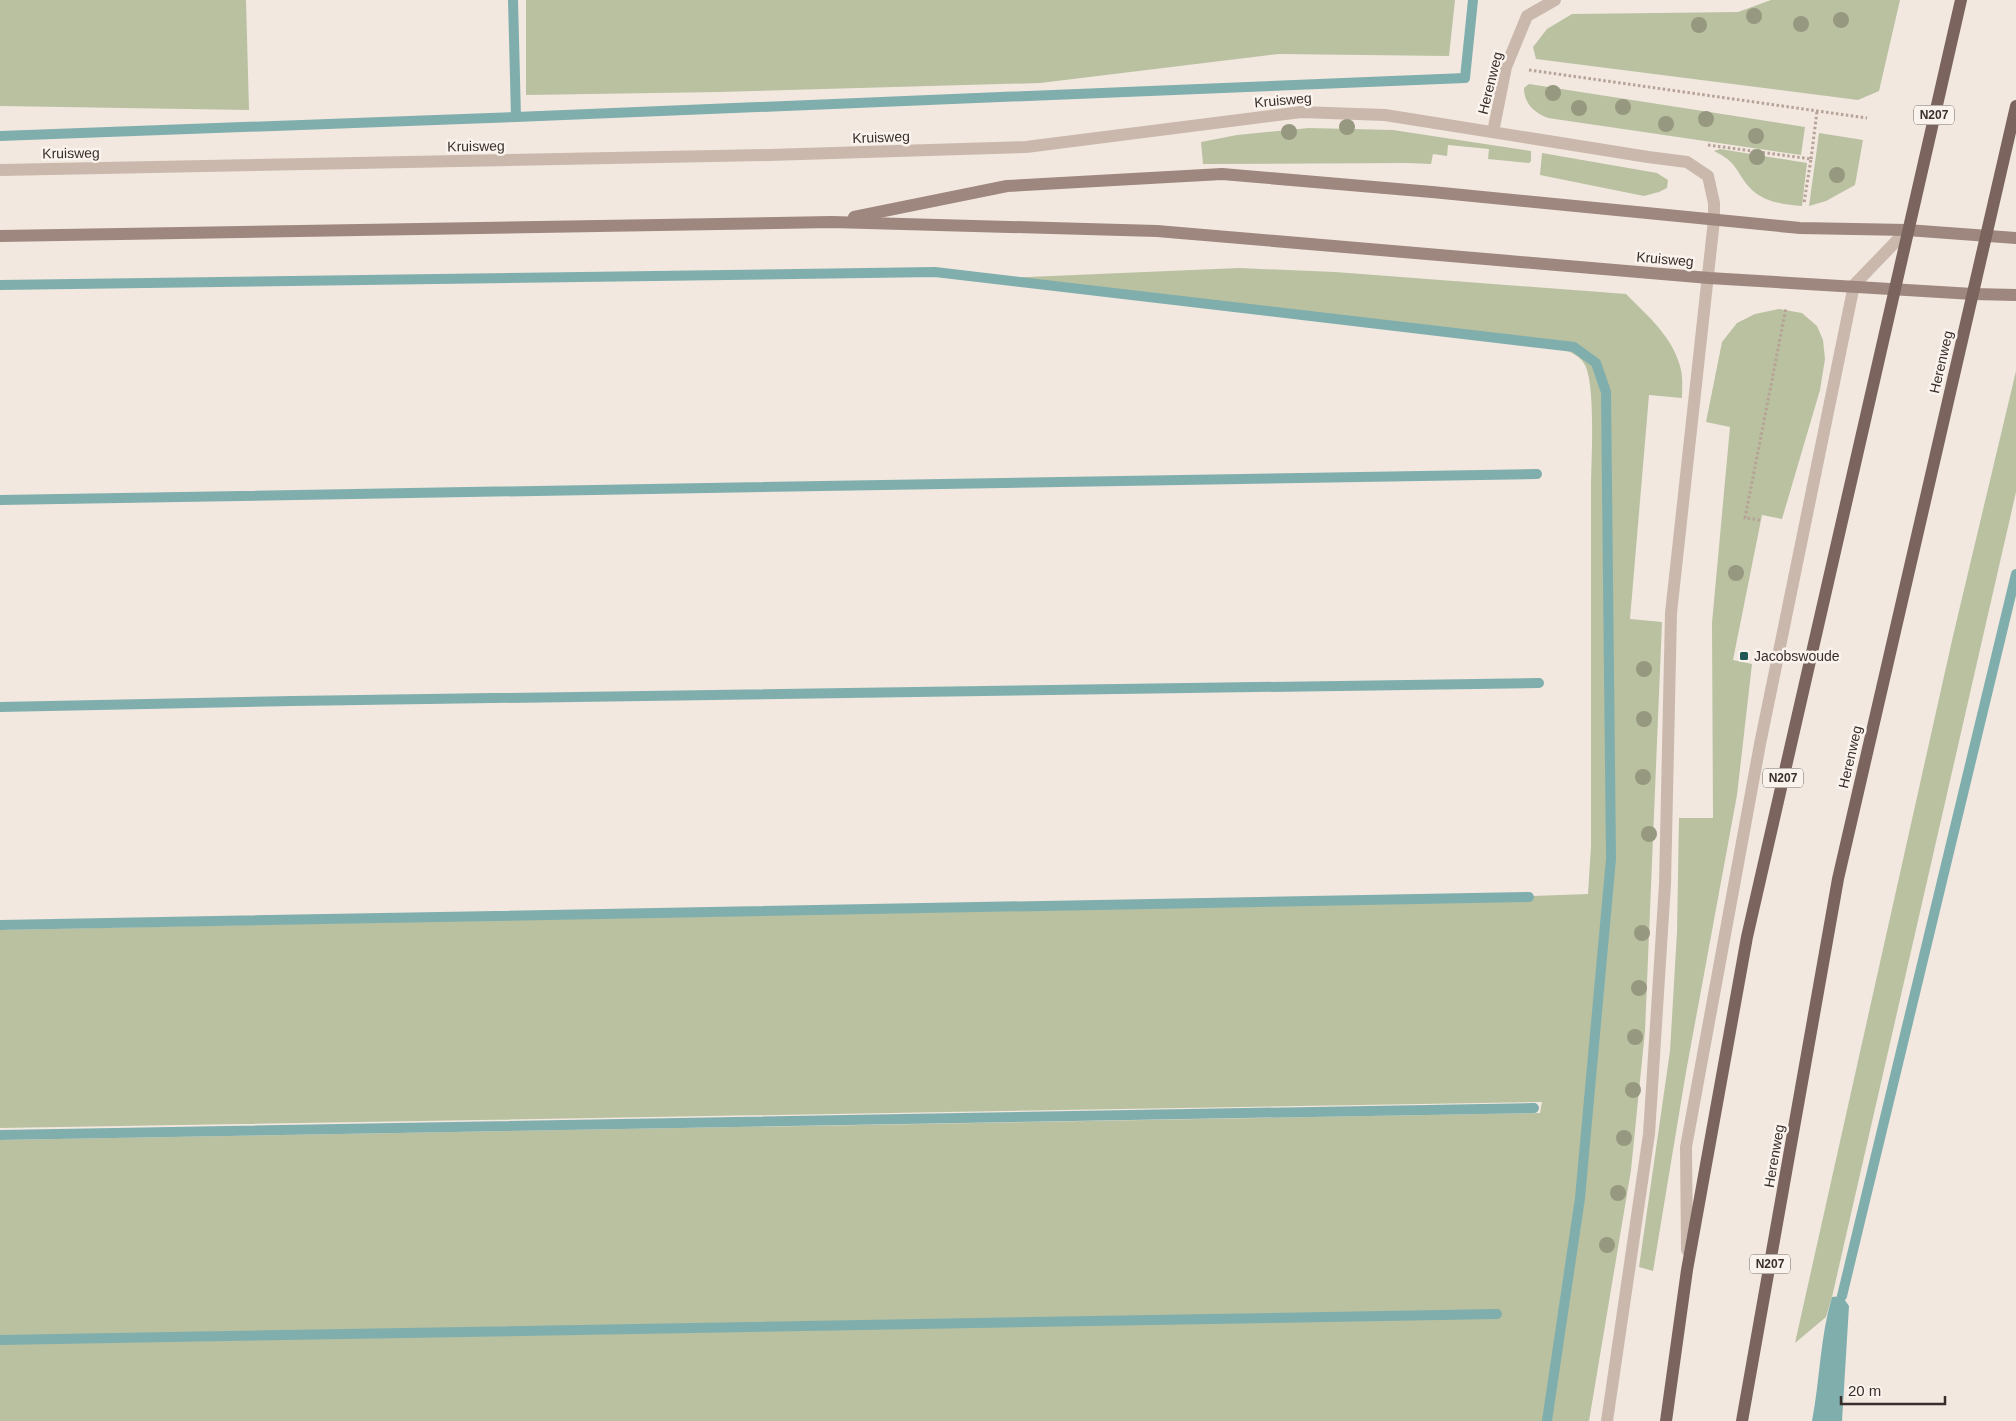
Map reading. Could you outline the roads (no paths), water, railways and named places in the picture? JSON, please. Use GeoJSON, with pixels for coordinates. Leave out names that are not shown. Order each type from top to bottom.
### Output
{"type":"FeatureCollection","features":[{"type":"Feature","properties":{"kind":"main road","name":"N207"},"geometry":{"type":"LineString","coordinates":[[1666,1421],[1687,1270],[1747,937],[1961,0]]}},
{"type":"Feature","properties":{"kind":"main road","name":"Herenweg"},"geometry":{"type":"LineString","coordinates":[[1742,1421],[1838,879],[2016,106]]}},
{"type":"Feature","properties":{"kind":"main road","name":"Kruisweg"},"geometry":{"type":"LineString","coordinates":[[832,222],[1007,186],[1222,174],[1800,228],[1907,230],[2016,238]]}},
{"type":"Feature","properties":{"kind":"main road","name":"Kruisweg"},"geometry":{"type":"LineString","coordinates":[[0,236],[832,222],[1167,232],[1709,278],[2016,295]]}},
{"type":"Feature","properties":{"kind":"street","name":"Herenweg"},"geometry":{"type":"LineString","coordinates":[[1493,132],[1506,67],[1527,16],[1555,0]]}},
{"type":"Feature","properties":{"kind":"street","name":"Kruisweg"},"geometry":{"type":"LineString","coordinates":[[0,170],[769,155],[1026,147],[1301,112],[1385,115],[1648,158],[1687,162],[1708,176],[1714,203],[1714,220]]}},
{"type":"Feature","properties":{"kind":"street"},"geometry":{"type":"LineString","coordinates":[[1607,1421],[1649,1134],[1665,884],[1671,613],[1714,220]]}},
{"type":"Feature","properties":{"kind":"street"},"geometry":{"type":"LineString","coordinates":[[1687,1270],[1686,1148],[1760,744],[1854,286],[1907,230]]}},
{"type":"Feature","properties":{"kind":"water"},"geometry":{"type":"Polygon","coordinates":[[[1842,1296],[1849,1306],[1842,1421],[1812,1421],[1828,1312],[1832,1297],[1842,1296]]]}},
{"type":"Feature","properties":{"kind":"waterway"},"geometry":{"type":"LineString","coordinates":[[513,0],[516,117]]}},
{"type":"Feature","properties":{"kind":"waterway"},"geometry":{"type":"LineString","coordinates":[[0,136],[1465,78],[1473,0]]}},
{"type":"Feature","properties":{"kind":"waterway"},"geometry":{"type":"LineString","coordinates":[[0,285],[935,272],[1574,347],[1596,363],[1606,392],[1611,859],[1580,1198],[1547,1421]]}},
{"type":"Feature","properties":{"kind":"waterway"},"geometry":{"type":"LineString","coordinates":[[0,500],[1537,474]]}},
{"type":"Feature","properties":{"kind":"waterway"},"geometry":{"type":"LineString","coordinates":[[1842,1296],[2016,574]]}},
{"type":"Feature","properties":{"kind":"waterway"},"geometry":{"type":"LineString","coordinates":[[0,707],[1539,683]]}},
{"type":"Feature","properties":{"kind":"waterway"},"geometry":{"type":"LineString","coordinates":[[0,925],[1529,897]]}},
{"type":"Feature","properties":{"kind":"waterway"},"geometry":{"type":"LineString","coordinates":[[0,1135],[1534,1108]]}},
{"type":"Feature","properties":{"kind":"waterway"},"geometry":{"type":"LineString","coordinates":[[0,1340],[1497,1314]]}},
{"type":"Feature","properties":{"kind":"place","name":"Jacobswoude"},"geometry":{"type":"Point","coordinates":[1744,656]}}]}
